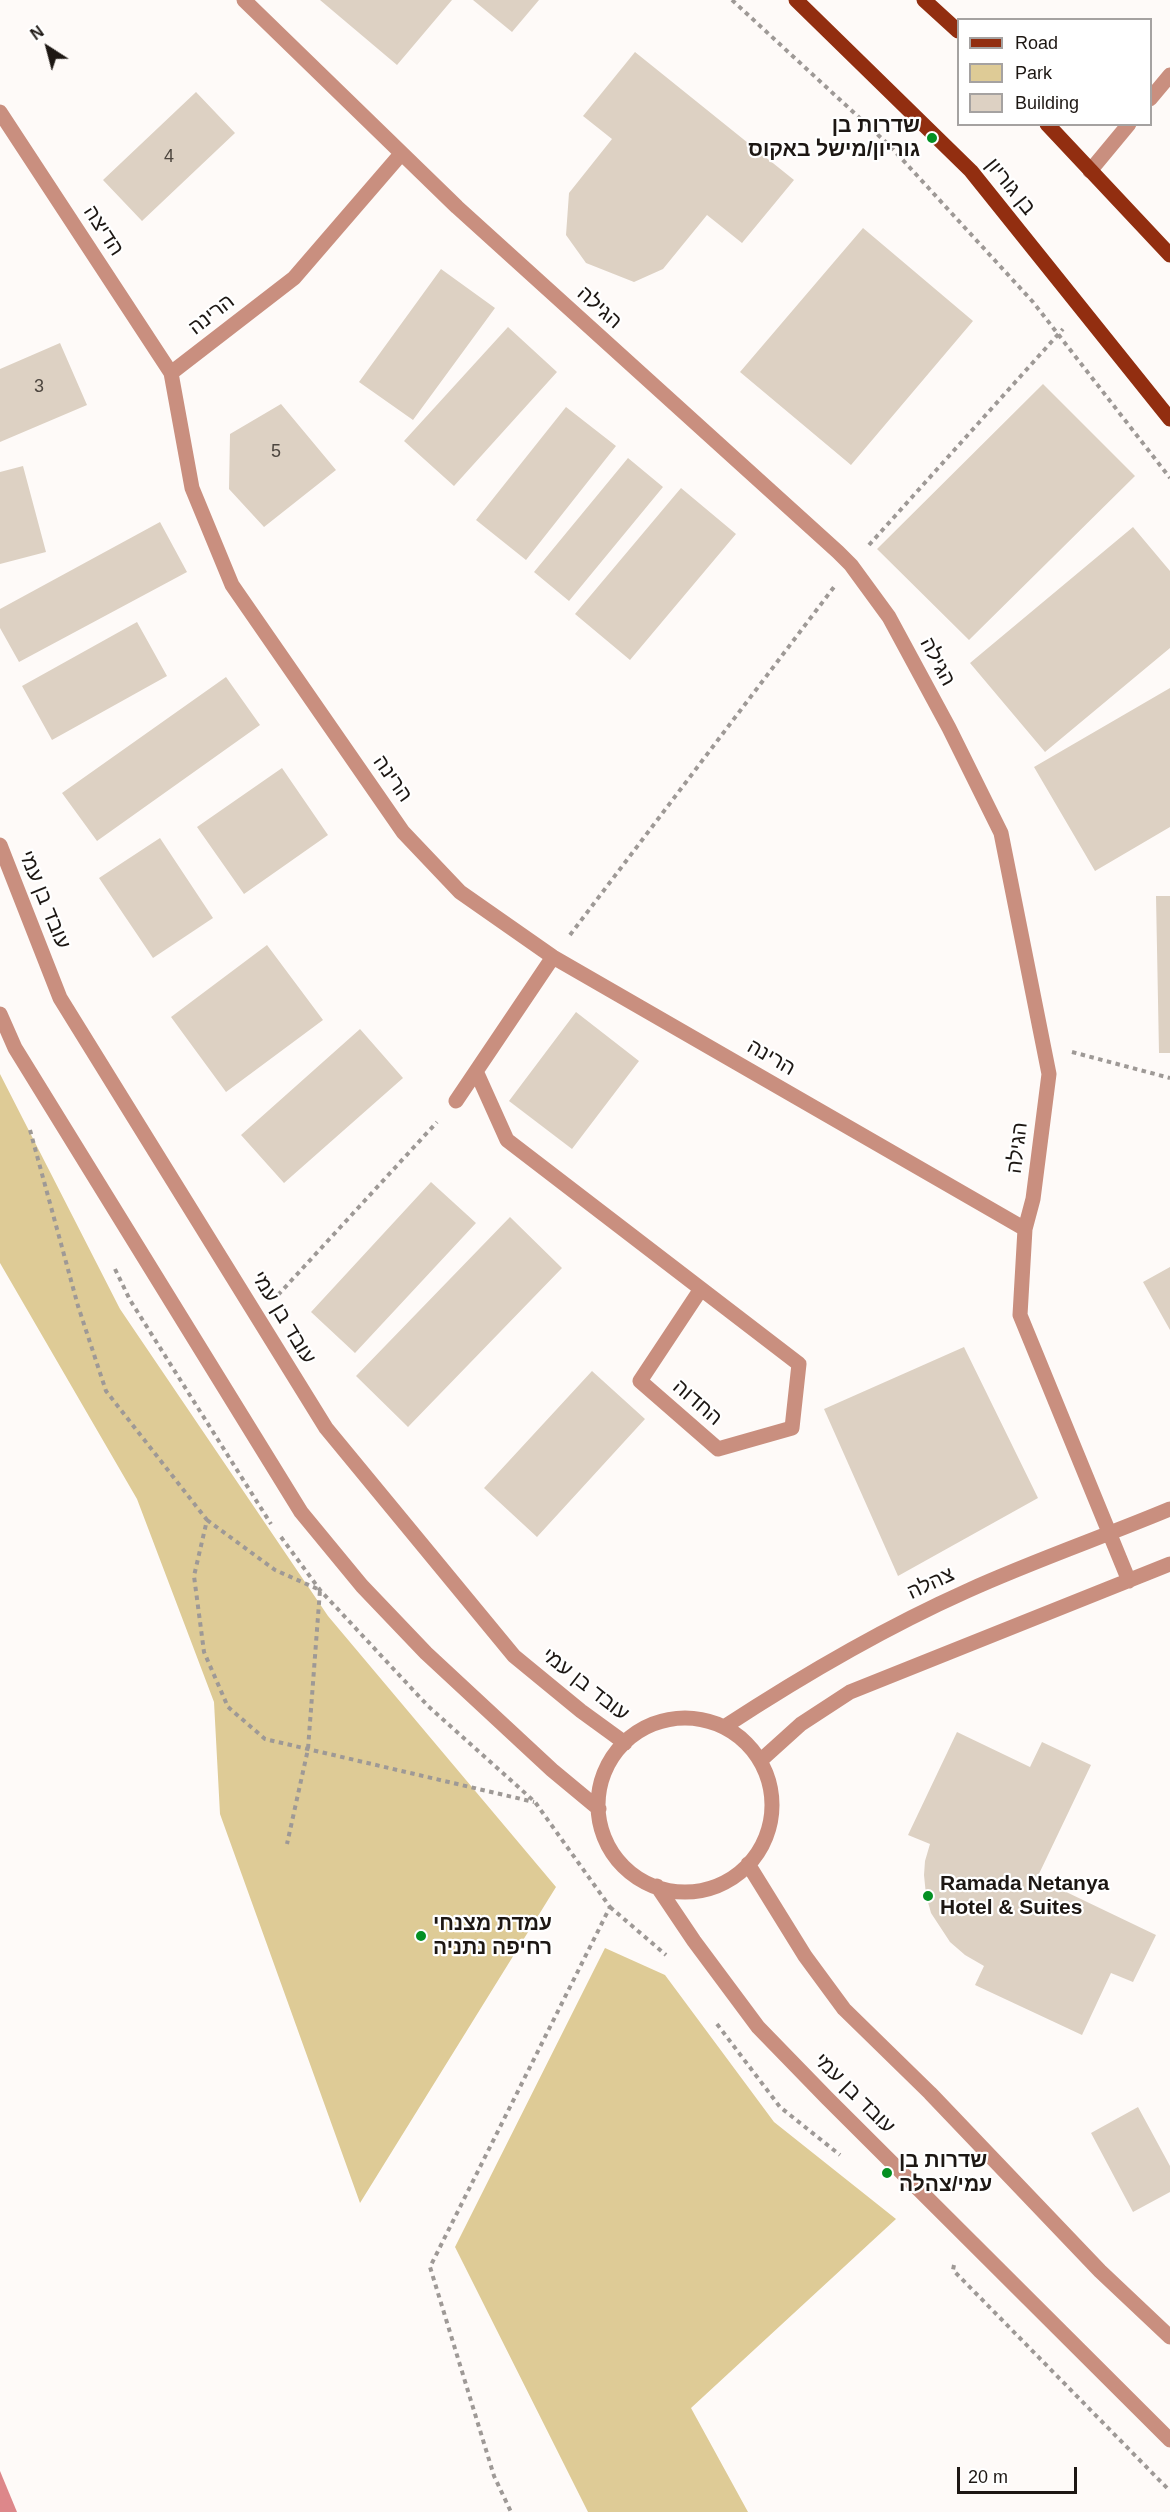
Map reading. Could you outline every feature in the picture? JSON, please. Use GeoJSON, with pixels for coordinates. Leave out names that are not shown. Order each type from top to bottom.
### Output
{"type":"FeatureCollection","features":[{"type":"Feature","properties":{"kind":"main road","name":"בן גוריון"},"geometry":{"type":"LineString","coordinates":[[796,0],[971,171],[1170,419]]}},
{"type":"Feature","properties":{"kind":"main road"},"geometry":{"type":"LineString","coordinates":[[924,0],[957,30]]}},
{"type":"Feature","properties":{"kind":"main road"},"geometry":{"type":"LineString","coordinates":[[1049,126],[1170,255]]}},
{"type":"Feature","properties":{"kind":"street","name":"הגילה"},"geometry":{"type":"LineString","coordinates":[[244,0],[401,154],[851,565],[889,617],[949,728],[1001,832],[1049,1074],[1033,1199],[1025,1229],[1020,1315],[1129,1581]]}},
{"type":"Feature","properties":{"kind":"street"},"geometry":{"type":"LineString","coordinates":[[1152,97],[1170,75]]}},
{"type":"Feature","properties":{"kind":"street","name":"הדיצה"},"geometry":{"type":"LineString","coordinates":[[0,112],[171,373]]}},
{"type":"Feature","properties":{"kind":"street"},"geometry":{"type":"LineString","coordinates":[[1090,171],[1127,126]]}},
{"type":"Feature","properties":{"kind":"street","name":"הרינה"},"geometry":{"type":"LineString","coordinates":[[401,154],[294,278],[171,373],[192,488],[232,585],[403,832],[460,892],[553,957],[1025,1229]]}},
{"type":"Feature","properties":{"kind":"street","name":"עובד בן עמי"},"geometry":{"type":"LineString","coordinates":[[0,845],[60,998],[326,1428],[514,1656],[581,1711],[625,1743]]}},
{"type":"Feature","properties":{"kind":"street"},"geometry":{"type":"LineString","coordinates":[[456,1101],[553,957]]}},
{"type":"Feature","properties":{"kind":"street"},"geometry":{"type":"LineString","coordinates":[[0,1014],[21,1058],[301,1512],[362,1586],[426,1653],[552,1770],[599,1809]]}},
{"type":"Feature","properties":{"kind":"street","name":"החדוה"},"geometry":{"type":"LineString","coordinates":[[476,1071],[507,1140],[799,1364],[792,1428],[718,1449],[640,1381],[701,1289]]}},
{"type":"Feature","properties":{"kind":"street","name":"צהלה"},"geometry":{"type":"LineString","coordinates":[[724,1727],[777,1692],[883,1630],[968,1590],[1170,1509]]}},
{"type":"Feature","properties":{"kind":"street"},"geometry":{"type":"LineString","coordinates":[[760,1761],[801,1724],[850,1692],[1170,1564]]}},
{"type":"Feature","properties":{"kind":"street"},"geometry":{"type":"LineString","coordinates":[[699,1718],[732,1731],[756,1753],[771,1783],[772,1818],[760,1850],[737,1876],[706,1890],[671,1892],[639,1879],[614,1857],[599,1825],[598,1791],[610,1760],[625,1743],[633,1734],[664,1720],[699,1718]]}},
{"type":"Feature","properties":{"kind":"street"},"geometry":{"type":"LineString","coordinates":[[748,1864],[805,1956],[844,2009],[930,2093],[1100,2271],[1170,2337]]}},
{"type":"Feature","properties":{"kind":"street","name":"עובד בן עמי"},"geometry":{"type":"LineString","coordinates":[[657,1886],[694,1941],[758,2027],[1170,2440]]}},
{"type":"Feature","properties":{"kind":"path"},"geometry":{"type":"LineString","coordinates":[[732,0],[890,146],[1033,302],[1170,478]]}},
{"type":"Feature","properties":{"kind":"path"},"geometry":{"type":"LineString","coordinates":[[553,957],[851,565],[1081,308]]}},
{"type":"Feature","properties":{"kind":"path"},"geometry":{"type":"LineString","coordinates":[[1043,1044],[1170,1078]]}},
{"type":"Feature","properties":{"kind":"path"},"geometry":{"type":"LineString","coordinates":[[259,1317],[456,1101]]}},
{"type":"Feature","properties":{"kind":"path"},"geometry":{"type":"LineString","coordinates":[[28,1122],[78,1306],[106,1391],[207,1520],[274,1570],[320,1590],[308,1749],[287,1844]]}},
{"type":"Feature","properties":{"kind":"path"},"geometry":{"type":"LineString","coordinates":[[207,1520],[195,1576],[204,1652],[228,1707],[265,1738],[535,1802],[610,1907],[430,2267],[494,2476],[511,2512]]}},
{"type":"Feature","properties":{"kind":"green space"},"geometry":{"type":"Polygon","coordinates":[[[0,1074],[120,1309],[328,1616],[556,1887],[360,2203],[220,1814],[214,1702],[137,1499],[0,1263],[0,1074]]]}},
{"type":"Feature","properties":{"kind":"green space"},"geometry":{"type":"Polygon","coordinates":[[[605,1948],[665,1975],[774,2122],[896,2219],[691,2408],[748,2512],[588,2512],[455,2247],[605,1948]]]}},
{"type":"Feature","properties":{"kind":"shaded area"},"geometry":{"type":"Polygon","coordinates":[[[0,2471],[17,2512],[0,2512],[0,2471]]]}},
{"type":"Feature","properties":{"kind":"building"},"geometry":{"type":"Polygon","coordinates":[[[320,0],[452,0],[397,65],[320,0]]]}},
{"type":"Feature","properties":{"kind":"building"},"geometry":{"type":"Polygon","coordinates":[[[473,0],[539,0],[512,32],[473,0]]]}},
{"type":"Feature","properties":{"kind":"building"},"geometry":{"type":"Polygon","coordinates":[[[635,52],[794,180],[742,243],[707,215],[663,269],[634,282],[586,263],[566,235],[569,193],[612,139],[583,116],[635,52]]]}},
{"type":"Feature","properties":{"kind":"building"},"geometry":{"type":"Polygon","coordinates":[[[196,92],[235,133],[142,221],[103,180],[196,92]]]}},
{"type":"Feature","properties":{"kind":"building"},"geometry":{"type":"Polygon","coordinates":[[[863,228],[973,321],[851,465],[740,372],[863,228]]]}},
{"type":"Feature","properties":{"kind":"building"},"geometry":{"type":"Polygon","coordinates":[[[441,269],[495,308],[413,420],[359,382],[441,269]]]}},
{"type":"Feature","properties":{"kind":"building"},"geometry":{"type":"Polygon","coordinates":[[[508,327],[557,372],[454,486],[404,441],[508,327]]]}},
{"type":"Feature","properties":{"kind":"building"},"geometry":{"type":"Polygon","coordinates":[[[60,343],[87,405],[0,442],[0,369],[60,343]]]}},
{"type":"Feature","properties":{"kind":"building"},"geometry":{"type":"Polygon","coordinates":[[[1043,384],[1135,476],[969,640],[877,549],[1043,384]]]}},
{"type":"Feature","properties":{"kind":"building"},"geometry":{"type":"Polygon","coordinates":[[[281,404],[336,470],[264,527],[229,489],[230,434],[281,404]]]}},
{"type":"Feature","properties":{"kind":"building"},"geometry":{"type":"Polygon","coordinates":[[[566,407],[616,446],[526,560],[476,520],[566,407]]]}},
{"type":"Feature","properties":{"kind":"building"},"geometry":{"type":"Polygon","coordinates":[[[628,458],[663,487],[569,601],[534,572],[628,458]]]}},
{"type":"Feature","properties":{"kind":"building"},"geometry":{"type":"Polygon","coordinates":[[[23,466],[46,552],[0,564],[0,472],[23,466]]]}},
{"type":"Feature","properties":{"kind":"building"},"geometry":{"type":"Polygon","coordinates":[[[681,488],[736,534],[630,660],[575,614],[681,488]]]}},
{"type":"Feature","properties":{"kind":"building"},"geometry":{"type":"Polygon","coordinates":[[[160,522],[187,572],[19,662],[0,628],[0,609],[160,522]]]}},
{"type":"Feature","properties":{"kind":"building"},"geometry":{"type":"Polygon","coordinates":[[[1133,527],[1170,571],[1170,648],[1045,752],[970,663],[1133,527]]]}},
{"type":"Feature","properties":{"kind":"building"},"geometry":{"type":"Polygon","coordinates":[[[137,622],[167,676],[52,740],[22,686],[137,622]]]}},
{"type":"Feature","properties":{"kind":"building"},"geometry":{"type":"Polygon","coordinates":[[[226,677],[260,725],[97,841],[62,793],[226,677]]]}},
{"type":"Feature","properties":{"kind":"building"},"geometry":{"type":"Polygon","coordinates":[[[1170,688],[1170,827],[1095,871],[1034,767],[1170,688]]]}},
{"type":"Feature","properties":{"kind":"building"},"geometry":{"type":"Polygon","coordinates":[[[282,768],[328,835],[244,894],[197,827],[282,768]]]}},
{"type":"Feature","properties":{"kind":"building"},"geometry":{"type":"Polygon","coordinates":[[[160,838],[213,918],[153,958],[99,878],[160,838]]]}},
{"type":"Feature","properties":{"kind":"building"},"geometry":{"type":"Polygon","coordinates":[[[1156,896],[1170,896],[1170,1053],[1159,1053],[1156,896]]]}},
{"type":"Feature","properties":{"kind":"building"},"geometry":{"type":"Polygon","coordinates":[[[267,945],[323,1020],[226,1092],[171,1017],[267,945]]]}},
{"type":"Feature","properties":{"kind":"building"},"geometry":{"type":"Polygon","coordinates":[[[576,1012],[639,1061],[572,1149],[509,1101],[576,1012]]]}},
{"type":"Feature","properties":{"kind":"building"},"geometry":{"type":"Polygon","coordinates":[[[360,1029],[403,1078],[284,1183],[241,1135],[360,1029]]]}},
{"type":"Feature","properties":{"kind":"building"},"geometry":{"type":"Polygon","coordinates":[[[431,1182],[476,1223],[355,1353],[311,1312],[431,1182]]]}},
{"type":"Feature","properties":{"kind":"building"},"geometry":{"type":"Polygon","coordinates":[[[510,1217],[562,1268],[408,1427],[356,1376],[510,1217]]]}},
{"type":"Feature","properties":{"kind":"building"},"geometry":{"type":"Polygon","coordinates":[[[1170,1267],[1170,1330],[1143,1282],[1170,1267]]]}},
{"type":"Feature","properties":{"kind":"building"},"geometry":{"type":"Polygon","coordinates":[[[964,1347],[1038,1498],[898,1576],[824,1409],[964,1347]]]}},
{"type":"Feature","properties":{"kind":"building"},"geometry":{"type":"Polygon","coordinates":[[[592,1371],[645,1419],[537,1537],[484,1488],[592,1371]]]}},
{"type":"Feature","properties":{"kind":"building"},"geometry":{"type":"Polygon","coordinates":[[[957,1732],[1030,1767],[1042,1742],[1091,1765],[1037,1878],[1156,1935],[1133,1982],[1111,1973],[1082,2035],[975,1985],[984,1966],[965,1955],[950,1942],[931,1913],[924,1875],[930,1844],[908,1835],[957,1732]]]}},
{"type":"Feature","properties":{"kind":"building"},"geometry":{"type":"Polygon","coordinates":[[[1138,2107],[1170,2166],[1170,2192],[1133,2212],[1091,2133],[1138,2107]]]}},
{"type":"Feature","properties":{"kind":"place","name":"שדרות בן גוריון/מישל באקוס"},"geometry":{"type":"Point","coordinates":[932,138]}},
{"type":"Feature","properties":{"kind":"place","name":"Ramada Netanya Hotel & Suites"},"geometry":{"type":"Point","coordinates":[928,1896]}},
{"type":"Feature","properties":{"kind":"place","name":"עמדת מצנחי רחיפה נתניה"},"geometry":{"type":"Point","coordinates":[421,1936]}},
{"type":"Feature","properties":{"kind":"place","name":"שדרות בן עמי/צהלה"},"geometry":{"type":"Point","coordinates":[887,2173]}}]}
